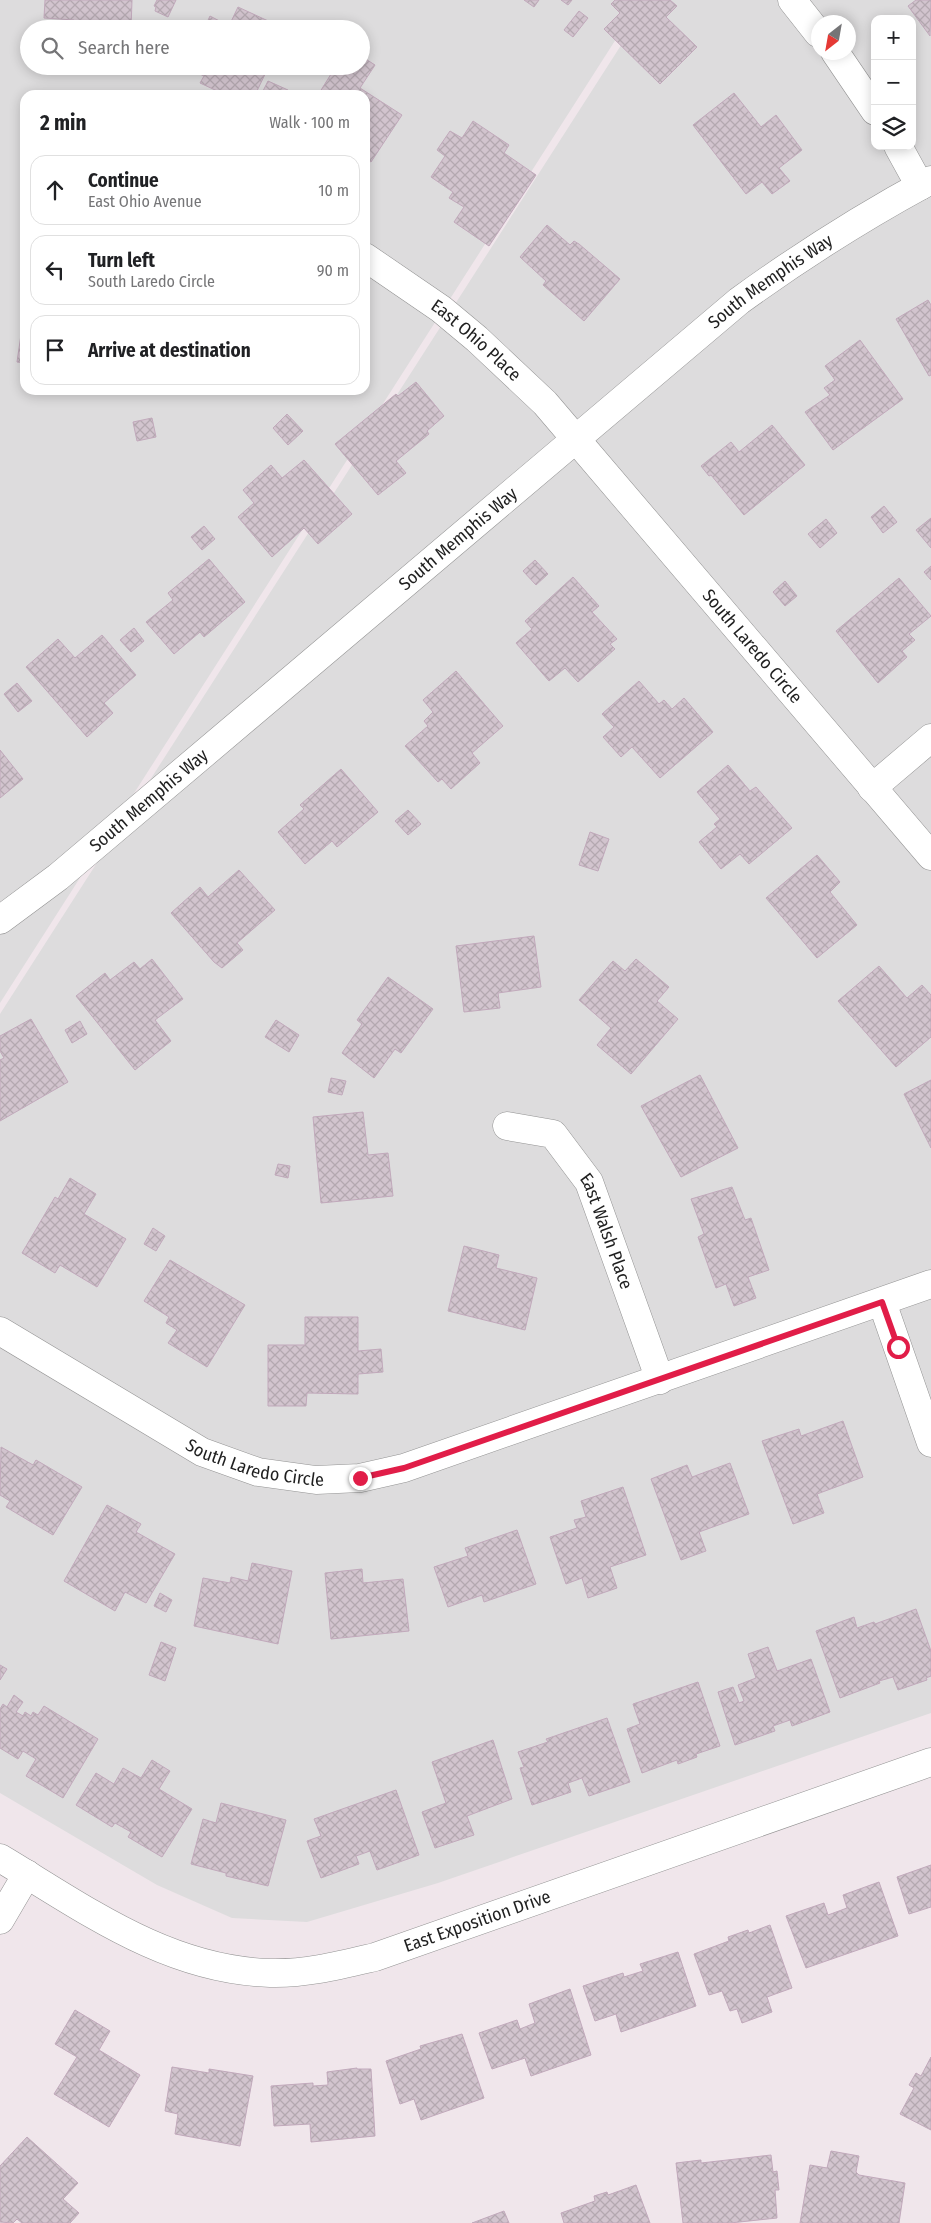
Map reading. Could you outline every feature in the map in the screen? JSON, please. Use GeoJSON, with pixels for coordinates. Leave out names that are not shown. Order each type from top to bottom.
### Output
{"type":"FeatureCollection","features":[{"type":"Feature","properties":{"kind":"street"},"geometry":{"type":"LineString","coordinates":[[792,0],[811,23]]}},
{"type":"Feature","properties":{"kind":"street"},"geometry":{"type":"LineString","coordinates":[[840,60],[871,105]]}},
{"type":"Feature","properties":{"kind":"street"},"geometry":{"type":"LineString","coordinates":[[901,150],[925,183]]}},
{"type":"Feature","properties":{"kind":"street","name":"South Memphis Way"},"geometry":{"type":"LineString","coordinates":[[0,920],[58,877],[739,301],[792,263],[846,228],[925,183]]}},
{"type":"Feature","properties":{"kind":"street","name":"East Ohio Place"},"geometry":{"type":"LineString","coordinates":[[370,260],[441,309],[477,339],[544,403],[575,438]]}},
{"type":"Feature","properties":{"kind":"street","name":"South Laredo Circle"},"geometry":{"type":"LineString","coordinates":[[575,438],[931,856]]}},
{"type":"Feature","properties":{"kind":"street"},"geometry":{"type":"LineString","coordinates":[[872,788],[931,738]]}},
{"type":"Feature","properties":{"kind":"street","name":"East Walsh Place"},"geometry":{"type":"LineString","coordinates":[[506,1126],[552,1134],[589,1182],[660,1380]]}},
{"type":"Feature","properties":{"kind":"street","name":"South Laredo Circle"},"geometry":{"type":"LineString","coordinates":[[0,1331],[202,1452],[258,1472],[316,1480],[360,1478],[404,1468],[931,1284]]}},
{"type":"Feature","properties":{"kind":"street"},"geometry":{"type":"LineString","coordinates":[[882,1302],[931,1442]]}},
{"type":"Feature","properties":{"kind":"street","name":"East Exposition Drive"},"geometry":{"type":"LineString","coordinates":[[0,1858],[135,1938],[178,1957],[224,1968],[271,1973],[318,1970],[375,1956],[931,1762]]}},
{"type":"Feature","properties":{"kind":"street"},"geometry":{"type":"LineString","coordinates":[[0,1920],[27,1874]]}},
{"type":"Feature","properties":{"kind":"shaded area"},"geometry":{"type":"Polygon","coordinates":[[[0,0],[641,0],[0,1003],[0,0]]]}},
{"type":"Feature","properties":{"kind":"shaded area"},"geometry":{"type":"Polygon","coordinates":[[[650,0],[931,0],[931,1713],[438,1883],[307,1922],[232,1918],[157,1885],[0,1793],[0,1014],[650,0]]]}},
{"type":"Feature","properties":{"kind":"building"},"geometry":{"type":"Polygon","coordinates":[[[45,0],[132,0],[131,20],[44,18],[45,0]]]}},
{"type":"Feature","properties":{"kind":"building"},"geometry":{"type":"Polygon","coordinates":[[[157,0],[176,0],[168,17],[155,11],[156,7],[154,6],[157,0]]]}},
{"type":"Feature","properties":{"kind":"building"},"geometry":{"type":"Polygon","coordinates":[[[524,0],[539,0],[534,7],[524,0]]]}},
{"type":"Feature","properties":{"kind":"building"},"geometry":{"type":"Polygon","coordinates":[[[561,0],[572,0],[568,5],[561,0]]]}},
{"type":"Feature","properties":{"kind":"building"},"geometry":{"type":"Polygon","coordinates":[[[615,0],[670,0],[677,6],[666,17],[697,47],[660,84],[604,29],[620,13],[611,4],[615,0]]]}},
{"type":"Feature","properties":{"kind":"building"},"geometry":{"type":"Polygon","coordinates":[[[916,0],[931,0],[930,36],[916,15],[908,6],[916,0]]]}},
{"type":"Feature","properties":{"kind":"building"},"geometry":{"type":"Polygon","coordinates":[[[238,7],[266,20],[232,20],[238,7]]]}},
{"type":"Feature","properties":{"kind":"building"},"geometry":{"type":"Polygon","coordinates":[[[579,11],[588,18],[573,37],[564,30],[579,11]]]}},
{"type":"Feature","properties":{"kind":"building"},"geometry":{"type":"Polygon","coordinates":[[[210,16],[218,20],[208,20],[210,16]]]}},
{"type":"Feature","properties":{"kind":"building"},"geometry":{"type":"Polygon","coordinates":[[[370,62],[375,65],[370,73],[370,62]]]}},
{"type":"Feature","properties":{"kind":"building"},"geometry":{"type":"Polygon","coordinates":[[[202,75],[265,75],[257,90],[215,90],[200,83],[204,76],[202,75]]]}},
{"type":"Feature","properties":{"kind":"building"},"geometry":{"type":"Polygon","coordinates":[[[330,75],[368,75],[360,88],[363,90],[321,90],[330,75]]]}},
{"type":"Feature","properties":{"kind":"building"},"geometry":{"type":"Polygon","coordinates":[[[268,81],[288,90],[264,90],[268,81]]]}},
{"type":"Feature","properties":{"kind":"building"},"geometry":{"type":"Polygon","coordinates":[[[734,93],[761,127],[776,115],[802,150],[779,168],[790,181],[772,194],[762,182],[746,194],[693,125],[734,93]]]}},
{"type":"Feature","properties":{"kind":"building"},"geometry":{"type":"Polygon","coordinates":[[[370,94],[402,115],[370,161],[370,94]]]}},
{"type":"Feature","properties":{"kind":"building"},"geometry":{"type":"Polygon","coordinates":[[[473,121],[509,145],[504,153],[536,175],[489,246],[454,222],[464,207],[449,198],[453,192],[431,177],[445,156],[437,150],[450,131],[462,138],[473,121]]]}},
{"type":"Feature","properties":{"kind":"building"},"geometry":{"type":"Polygon","coordinates":[[[547,225],[570,245],[574,241],[579,244],[620,279],[584,321],[543,285],[546,281],[520,257],[547,225]]]}},
{"type":"Feature","properties":{"kind":"building"},"geometry":{"type":"Polygon","coordinates":[[[928,300],[931,305],[931,375],[929,376],[896,319],[928,300]]]}},
{"type":"Feature","properties":{"kind":"building"},"geometry":{"type":"Polygon","coordinates":[[[860,340],[903,399],[833,450],[805,412],[830,395],[824,388],[835,380],[825,366],[860,340]]]}},
{"type":"Feature","properties":{"kind":"building"},"geometry":{"type":"Polygon","coordinates":[[[20,341],[20,362],[17,362],[20,341]]]}},
{"type":"Feature","properties":{"kind":"building"},"geometry":{"type":"Polygon","coordinates":[[[416,382],[444,416],[427,431],[429,434],[396,461],[406,473],[378,495],[335,444],[396,394],[398,396],[416,382]]]}},
{"type":"Feature","properties":{"kind":"building"},"geometry":{"type":"Polygon","coordinates":[[[287,414],[303,431],[288,445],[273,428],[287,414]]]}},
{"type":"Feature","properties":{"kind":"building"},"geometry":{"type":"Polygon","coordinates":[[[152,418],[156,437],[137,441],[133,422],[152,418]]]}},
{"type":"Feature","properties":{"kind":"building"},"geometry":{"type":"Polygon","coordinates":[[[772,425],[805,465],[744,515],[711,475],[709,476],[701,466],[731,442],[739,452],[772,425]]]}},
{"type":"Feature","properties":{"kind":"building"},"geometry":{"type":"Polygon","coordinates":[[[304,460],[352,514],[318,544],[304,528],[272,557],[238,517],[254,503],[243,490],[271,465],[282,478],[304,460]]]}},
{"type":"Feature","properties":{"kind":"building"},"geometry":{"type":"Polygon","coordinates":[[[884,506],[897,522],[883,533],[871,517],[884,506]]]}},
{"type":"Feature","properties":{"kind":"building"},"geometry":{"type":"Polygon","coordinates":[[[931,518],[931,548],[916,530],[931,518]]]}},
{"type":"Feature","properties":{"kind":"building"},"geometry":{"type":"Polygon","coordinates":[[[826,519],[837,533],[820,548],[808,534],[826,519]]]}},
{"type":"Feature","properties":{"kind":"building"},"geometry":{"type":"Polygon","coordinates":[[[204,526],[215,539],[202,550],[191,537],[204,526]]]}},
{"type":"Feature","properties":{"kind":"building"},"geometry":{"type":"Polygon","coordinates":[[[209,559],[245,602],[204,637],[200,632],[174,654],[146,622],[173,600],[168,593],[209,559]]]}},
{"type":"Feature","properties":{"kind":"building"},"geometry":{"type":"Polygon","coordinates":[[[535,560],[548,574],[536,585],[523,571],[535,560]]]}},
{"type":"Feature","properties":{"kind":"building"},"geometry":{"type":"Polygon","coordinates":[[[931,566],[931,580],[924,572],[931,566]]]}},
{"type":"Feature","properties":{"kind":"building"},"geometry":{"type":"Polygon","coordinates":[[[573,577],[599,606],[592,612],[617,639],[610,644],[615,649],[578,682],[565,668],[549,681],[516,643],[532,629],[525,621],[573,577]]]}},
{"type":"Feature","properties":{"kind":"building"},"geometry":{"type":"Polygon","coordinates":[[[899,578],[931,616],[909,634],[915,640],[902,651],[907,657],[878,683],[836,631],[899,578]]]}},
{"type":"Feature","properties":{"kind":"building"},"geometry":{"type":"Polygon","coordinates":[[[785,581],[797,596],[785,606],[773,592],[785,581]]]}},
{"type":"Feature","properties":{"kind":"building"},"geometry":{"type":"Polygon","coordinates":[[[134,628],[144,641],[131,652],[120,640],[134,628]]]}},
{"type":"Feature","properties":{"kind":"building"},"geometry":{"type":"Polygon","coordinates":[[[102,635],[136,675],[104,703],[113,713],[87,737],[26,667],[58,639],[75,658],[102,635]]]}},
{"type":"Feature","properties":{"kind":"building"},"geometry":{"type":"Polygon","coordinates":[[[456,671],[503,726],[472,753],[480,763],[451,789],[442,779],[438,782],[405,746],[428,726],[424,721],[433,712],[423,700],[456,671]]]}},
{"type":"Feature","properties":{"kind":"building"},"geometry":{"type":"Polygon","coordinates":[[[639,681],[659,704],[664,700],[672,709],[684,698],[713,732],[660,778],[632,747],[621,757],[603,737],[614,727],[602,714],[639,681]]]}},
{"type":"Feature","properties":{"kind":"building"},"geometry":{"type":"Polygon","coordinates":[[[17,683],[32,701],[18,712],[4,694],[17,683]]]}},
{"type":"Feature","properties":{"kind":"building"},"geometry":{"type":"Polygon","coordinates":[[[0,750],[23,779],[0,798],[0,750]]]}},
{"type":"Feature","properties":{"kind":"building"},"geometry":{"type":"Polygon","coordinates":[[[728,765],[750,791],[756,787],[792,828],[749,864],[740,854],[721,869],[699,842],[717,827],[714,824],[720,819],[697,792],[728,765]]]}},
{"type":"Feature","properties":{"kind":"building"},"geometry":{"type":"Polygon","coordinates":[[[341,769],[378,812],[337,847],[332,841],[305,864],[278,832],[304,809],[300,805],[341,769]]]}},
{"type":"Feature","properties":{"kind":"building"},"geometry":{"type":"Polygon","coordinates":[[[408,810],[421,824],[408,835],[395,821],[408,810]]]}},
{"type":"Feature","properties":{"kind":"building"},"geometry":{"type":"Polygon","coordinates":[[[590,832],[609,839],[598,871],[579,865],[590,832]]]}},
{"type":"Feature","properties":{"kind":"building"},"geometry":{"type":"Polygon","coordinates":[[[817,855],[840,882],[830,892],[857,925],[817,958],[766,898],[817,855]]]}},
{"type":"Feature","properties":{"kind":"building"},"geometry":{"type":"Polygon","coordinates":[[[239,870],[275,910],[237,943],[243,950],[222,968],[214,962],[171,913],[200,887],[208,897],[239,870]]]}},
{"type":"Feature","properties":{"kind":"building"},"geometry":{"type":"Polygon","coordinates":[[[534,936],[541,987],[498,993],[500,1008],[464,1012],[456,946],[534,936]]]}},
{"type":"Feature","properties":{"kind":"building"},"geometry":{"type":"Polygon","coordinates":[[[152,959],[183,999],[155,1020],[171,1041],[135,1070],[76,996],[105,973],[110,980],[134,962],[140,969],[152,959]]]}},
{"type":"Feature","properties":{"kind":"building"},"geometry":{"type":"Polygon","coordinates":[[[636,959],[669,987],[657,1001],[678,1019],[631,1074],[597,1045],[611,1028],[579,1000],[613,961],[625,971],[636,959]]]}},
{"type":"Feature","properties":{"kind":"building"},"geometry":{"type":"Polygon","coordinates":[[[879,966],[907,998],[922,985],[931,995],[931,1037],[896,1067],[838,1001],[879,966]]]}},
{"type":"Feature","properties":{"kind":"building"},"geometry":{"type":"Polygon","coordinates":[[[388,977],[433,1009],[401,1053],[395,1049],[374,1078],[342,1053],[362,1024],[357,1020],[388,977]]]}},
{"type":"Feature","properties":{"kind":"building"},"geometry":{"type":"Polygon","coordinates":[[[31,1019],[68,1082],[0,1121],[0,1060],[4,1058],[0,1051],[0,1036],[31,1019]]]}},
{"type":"Feature","properties":{"kind":"building"},"geometry":{"type":"Polygon","coordinates":[[[276,1020],[299,1035],[289,1052],[265,1037],[276,1020]]]}},
{"type":"Feature","properties":{"kind":"building"},"geometry":{"type":"Polygon","coordinates":[[[80,1021],[87,1034],[72,1043],[65,1030],[80,1021]]]}},
{"type":"Feature","properties":{"kind":"building"},"geometry":{"type":"Polygon","coordinates":[[[700,1075],[738,1148],[681,1177],[641,1106],[700,1075]]]}},
{"type":"Feature","properties":{"kind":"building"},"geometry":{"type":"Polygon","coordinates":[[[331,1078],[346,1081],[342,1095],[328,1092],[331,1078]]]}},
{"type":"Feature","properties":{"kind":"building"},"geometry":{"type":"Polygon","coordinates":[[[931,1080],[931,1148],[904,1094],[931,1080]]]}},
{"type":"Feature","properties":{"kind":"building"},"geometry":{"type":"Polygon","coordinates":[[[363,1112],[368,1155],[388,1153],[393,1196],[321,1203],[313,1117],[363,1112]]]}},
{"type":"Feature","properties":{"kind":"building"},"geometry":{"type":"Polygon","coordinates":[[[278,1164],[290,1166],[288,1178],[275,1175],[278,1164]]]}},
{"type":"Feature","properties":{"kind":"building"},"geometry":{"type":"Polygon","coordinates":[[[70,1178],[96,1194],[84,1214],[126,1239],[97,1287],[60,1265],[55,1273],[22,1253],[55,1197],[58,1199],[70,1178]]]}},
{"type":"Feature","properties":{"kind":"building"},"geometry":{"type":"Polygon","coordinates":[[[732,1187],[745,1220],[751,1218],[769,1270],[748,1277],[756,1298],[734,1306],[726,1284],[716,1288],[698,1237],[704,1234],[691,1199],[732,1187]]]}},
{"type":"Feature","properties":{"kind":"building"},"geometry":{"type":"Polygon","coordinates":[[[153,1228],[165,1236],[156,1251],[144,1244],[153,1228]]]}},
{"type":"Feature","properties":{"kind":"building"},"geometry":{"type":"Polygon","coordinates":[[[464,1246],[499,1255],[496,1268],[537,1278],[525,1330],[448,1311],[464,1246]]]}},
{"type":"Feature","properties":{"kind":"building"},"geometry":{"type":"Polygon","coordinates":[[[170,1260],[245,1305],[207,1367],[168,1343],[177,1330],[166,1323],[169,1317],[144,1301],[170,1260]]]}},
{"type":"Feature","properties":{"kind":"building"},"geometry":{"type":"Polygon","coordinates":[[[305,1317],[358,1317],[358,1351],[381,1349],[383,1372],[358,1374],[358,1394],[307,1393],[306,1406],[268,1406],[268,1345],[305,1345],[305,1317]]]}},
{"type":"Feature","properties":{"kind":"building"},"geometry":{"type":"Polygon","coordinates":[[[843,1421],[863,1477],[817,1494],[824,1513],[793,1524],[762,1441],[799,1429],[801,1436],[843,1421]]]}},
{"type":"Feature","properties":{"kind":"building"},"geometry":{"type":"Polygon","coordinates":[[[1,1447],[33,1465],[36,1460],[82,1487],[53,1535],[6,1507],[10,1501],[0,1495],[1,1447]]]}},
{"type":"Feature","properties":{"kind":"building"},"geometry":{"type":"Polygon","coordinates":[[[730,1463],[749,1514],[699,1532],[706,1551],[681,1560],[651,1479],[687,1465],[692,1477],[730,1463]]]}},
{"type":"Feature","properties":{"kind":"building"},"geometry":{"type":"Polygon","coordinates":[[[623,1487],[646,1555],[610,1567],[617,1588],[588,1598],[582,1578],[566,1584],[550,1537],[577,1528],[574,1520],[586,1517],[581,1501],[623,1487]]]}},
{"type":"Feature","properties":{"kind":"building"},"geometry":{"type":"Polygon","coordinates":[[[107,1505],[141,1524],[136,1532],[175,1554],[146,1603],[125,1592],[115,1611],[64,1581],[107,1505]]]}},
{"type":"Feature","properties":{"kind":"building"},"geometry":{"type":"Polygon","coordinates":[[[517,1530],[536,1584],[484,1602],[482,1595],[448,1607],[434,1567],[468,1556],[465,1548],[517,1530]]]}},
{"type":"Feature","properties":{"kind":"building"},"geometry":{"type":"Polygon","coordinates":[[[252,1563],[292,1571],[278,1644],[194,1626],[203,1578],[230,1583],[231,1577],[248,1581],[252,1563]]]}},
{"type":"Feature","properties":{"kind":"building"},"geometry":{"type":"Polygon","coordinates":[[[362,1569],[363,1583],[403,1579],[409,1631],[331,1639],[325,1573],[362,1569]]]}},
{"type":"Feature","properties":{"kind":"building"},"geometry":{"type":"Polygon","coordinates":[[[160,1593],[172,1600],[166,1612],[154,1606],[160,1593]]]}},
{"type":"Feature","properties":{"kind":"building"},"geometry":{"type":"Polygon","coordinates":[[[916,1609],[931,1651],[931,1676],[926,1678],[927,1680],[898,1690],[893,1677],[840,1698],[816,1631],[854,1617],[857,1628],[874,1622],[875,1624],[916,1609]]]}},
{"type":"Feature","properties":{"kind":"building"},"geometry":{"type":"Polygon","coordinates":[[[161,1642],[176,1648],[165,1681],[149,1675],[161,1642]]]}},
{"type":"Feature","properties":{"kind":"building"},"geometry":{"type":"Polygon","coordinates":[[[768,1647],[777,1671],[811,1659],[830,1712],[792,1726],[790,1720],[773,1726],[775,1731],[735,1745],[718,1692],[733,1687],[739,1703],[744,1701],[738,1685],[756,1678],[748,1654],[768,1647]]]}},
{"type":"Feature","properties":{"kind":"building"},"geometry":{"type":"Polygon","coordinates":[[[0,1665],[7,1669],[0,1680],[0,1665]]]}},
{"type":"Feature","properties":{"kind":"building"},"geometry":{"type":"Polygon","coordinates":[[[698,1682],[720,1746],[696,1754],[697,1757],[678,1764],[677,1760],[642,1773],[627,1729],[640,1724],[633,1704],[698,1682]]]}},
{"type":"Feature","properties":{"kind":"building"},"geometry":{"type":"Polygon","coordinates":[[[14,1695],[23,1702],[16,1712],[23,1716],[25,1712],[31,1716],[33,1712],[38,1715],[44,1706],[98,1739],[63,1798],[26,1776],[36,1759],[23,1751],[18,1759],[0,1748],[0,1709],[3,1704],[7,1707],[14,1695]]]}},
{"type":"Feature","properties":{"kind":"building"},"geometry":{"type":"Polygon","coordinates":[[[607,1718],[630,1782],[589,1796],[582,1778],[568,1783],[571,1792],[532,1805],[520,1768],[524,1767],[518,1752],[548,1742],[546,1739],[607,1718]]]}},
{"type":"Feature","properties":{"kind":"building"},"geometry":{"type":"Polygon","coordinates":[[[493,1740],[512,1799],[467,1816],[474,1835],[435,1848],[422,1812],[446,1803],[432,1762],[493,1740]]]}},
{"type":"Feature","properties":{"kind":"building"},"geometry":{"type":"Polygon","coordinates":[[[152,1760],[170,1771],[159,1789],[192,1809],[162,1857],[128,1837],[131,1832],[115,1823],[112,1827],[76,1805],[96,1773],[114,1784],[123,1768],[141,1778],[152,1760]]]}},
{"type":"Feature","properties":{"kind":"building"},"geometry":{"type":"Polygon","coordinates":[[[396,1790],[419,1855],[377,1870],[370,1851],[356,1856],[359,1864],[321,1878],[307,1841],[321,1836],[314,1819],[396,1790]]]}},
{"type":"Feature","properties":{"kind":"building"},"geometry":{"type":"Polygon","coordinates":[[[221,1803],[286,1820],[268,1886],[226,1876],[226,1873],[191,1864],[203,1819],[216,1823],[221,1803]]]}},
{"type":"Feature","properties":{"kind":"building"},"geometry":{"type":"Polygon","coordinates":[[[931,1865],[931,1907],[909,1914],[897,1877],[931,1865]]]}},
{"type":"Feature","properties":{"kind":"building"},"geometry":{"type":"Polygon","coordinates":[[[879,1882],[898,1936],[806,1968],[786,1916],[824,1903],[828,1915],[847,1908],[843,1895],[879,1882]]]}},
{"type":"Feature","properties":{"kind":"building"},"geometry":{"type":"Polygon","coordinates":[[[770,1925],[792,1988],[767,1997],[772,2012],[742,2023],[737,2009],[730,2011],[722,1991],[709,1995],[694,1954],[729,1941],[728,1937],[748,1930],[749,1933],[770,1925]]]}},
{"type":"Feature","properties":{"kind":"building"},"geometry":{"type":"Polygon","coordinates":[[[678,1952],[696,2006],[621,2032],[616,2014],[595,2021],[583,1986],[623,1973],[624,1977],[643,1971],[640,1964],[678,1952]]]}},
{"type":"Feature","properties":{"kind":"building"},"geometry":{"type":"Polygon","coordinates":[[[570,1989],[591,2055],[531,2076],[525,2058],[492,2069],[479,2033],[517,2020],[520,2029],[535,2023],[529,2004],[570,1989]]]}},
{"type":"Feature","properties":{"kind":"building"},"geometry":{"type":"Polygon","coordinates":[[[75,2010],[110,2031],[99,2050],[140,2075],[109,2127],[54,2094],[77,2057],[55,2044],[75,2010]]]}},
{"type":"Feature","properties":{"kind":"building"},"geometry":{"type":"Polygon","coordinates":[[[462,2034],[484,2098],[421,2120],[414,2099],[400,2104],[386,2061],[421,2049],[420,2046],[462,2034]]]}},
{"type":"Feature","properties":{"kind":"building"},"geometry":{"type":"Polygon","coordinates":[[[931,2057],[931,2130],[900,2114],[914,2088],[909,2085],[916,2073],[921,2076],[931,2057]]]}},
{"type":"Feature","properties":{"kind":"building"},"geometry":{"type":"Polygon","coordinates":[[[172,2067],[209,2073],[209,2069],[253,2076],[240,2146],[175,2134],[178,2114],[165,2111],[172,2067]]]}},
{"type":"Feature","properties":{"kind":"building"},"geometry":{"type":"Polygon","coordinates":[[[357,2068],[371,2069],[375,2136],[311,2142],[310,2124],[274,2126],[271,2086],[313,2083],[313,2086],[328,2085],[327,2072],[357,2068]]]}},
{"type":"Feature","properties":{"kind":"building"},"geometry":{"type":"Polygon","coordinates":[[[27,2137],[78,2183],[63,2199],[79,2213],[70,2223],[22,2223],[17,2219],[13,2223],[0,2222],[0,2166],[27,2137]]]}},
{"type":"Feature","properties":{"kind":"building"},"geometry":{"type":"Polygon","coordinates":[[[831,2151],[859,2156],[856,2172],[859,2175],[905,2183],[899,2223],[800,2223],[810,2165],[827,2168],[831,2151]]]}},
{"type":"Feature","properties":{"kind":"building"},"geometry":{"type":"Polygon","coordinates":[[[771,2155],[773,2172],[777,2171],[779,2190],[775,2190],[777,2218],[730,2223],[683,2223],[676,2163],[701,2160],[701,2163],[771,2155]]]}},
{"type":"Feature","properties":{"kind":"building"},"geometry":{"type":"Polygon","coordinates":[[[636,2185],[650,2223],[564,2223],[561,2213],[595,2201],[594,2196],[607,2192],[608,2195],[636,2185]]]}},
{"type":"Feature","properties":{"kind":"building"},"geometry":{"type":"Polygon","coordinates":[[[504,2211],[509,2223],[472,2223],[504,2211]]]}},
{"type":"Feature","properties":{"kind":"route"},"geometry":{"type":"LineString","coordinates":[[360,1478],[404,1468],[882,1302],[898,1347]]}}]}
